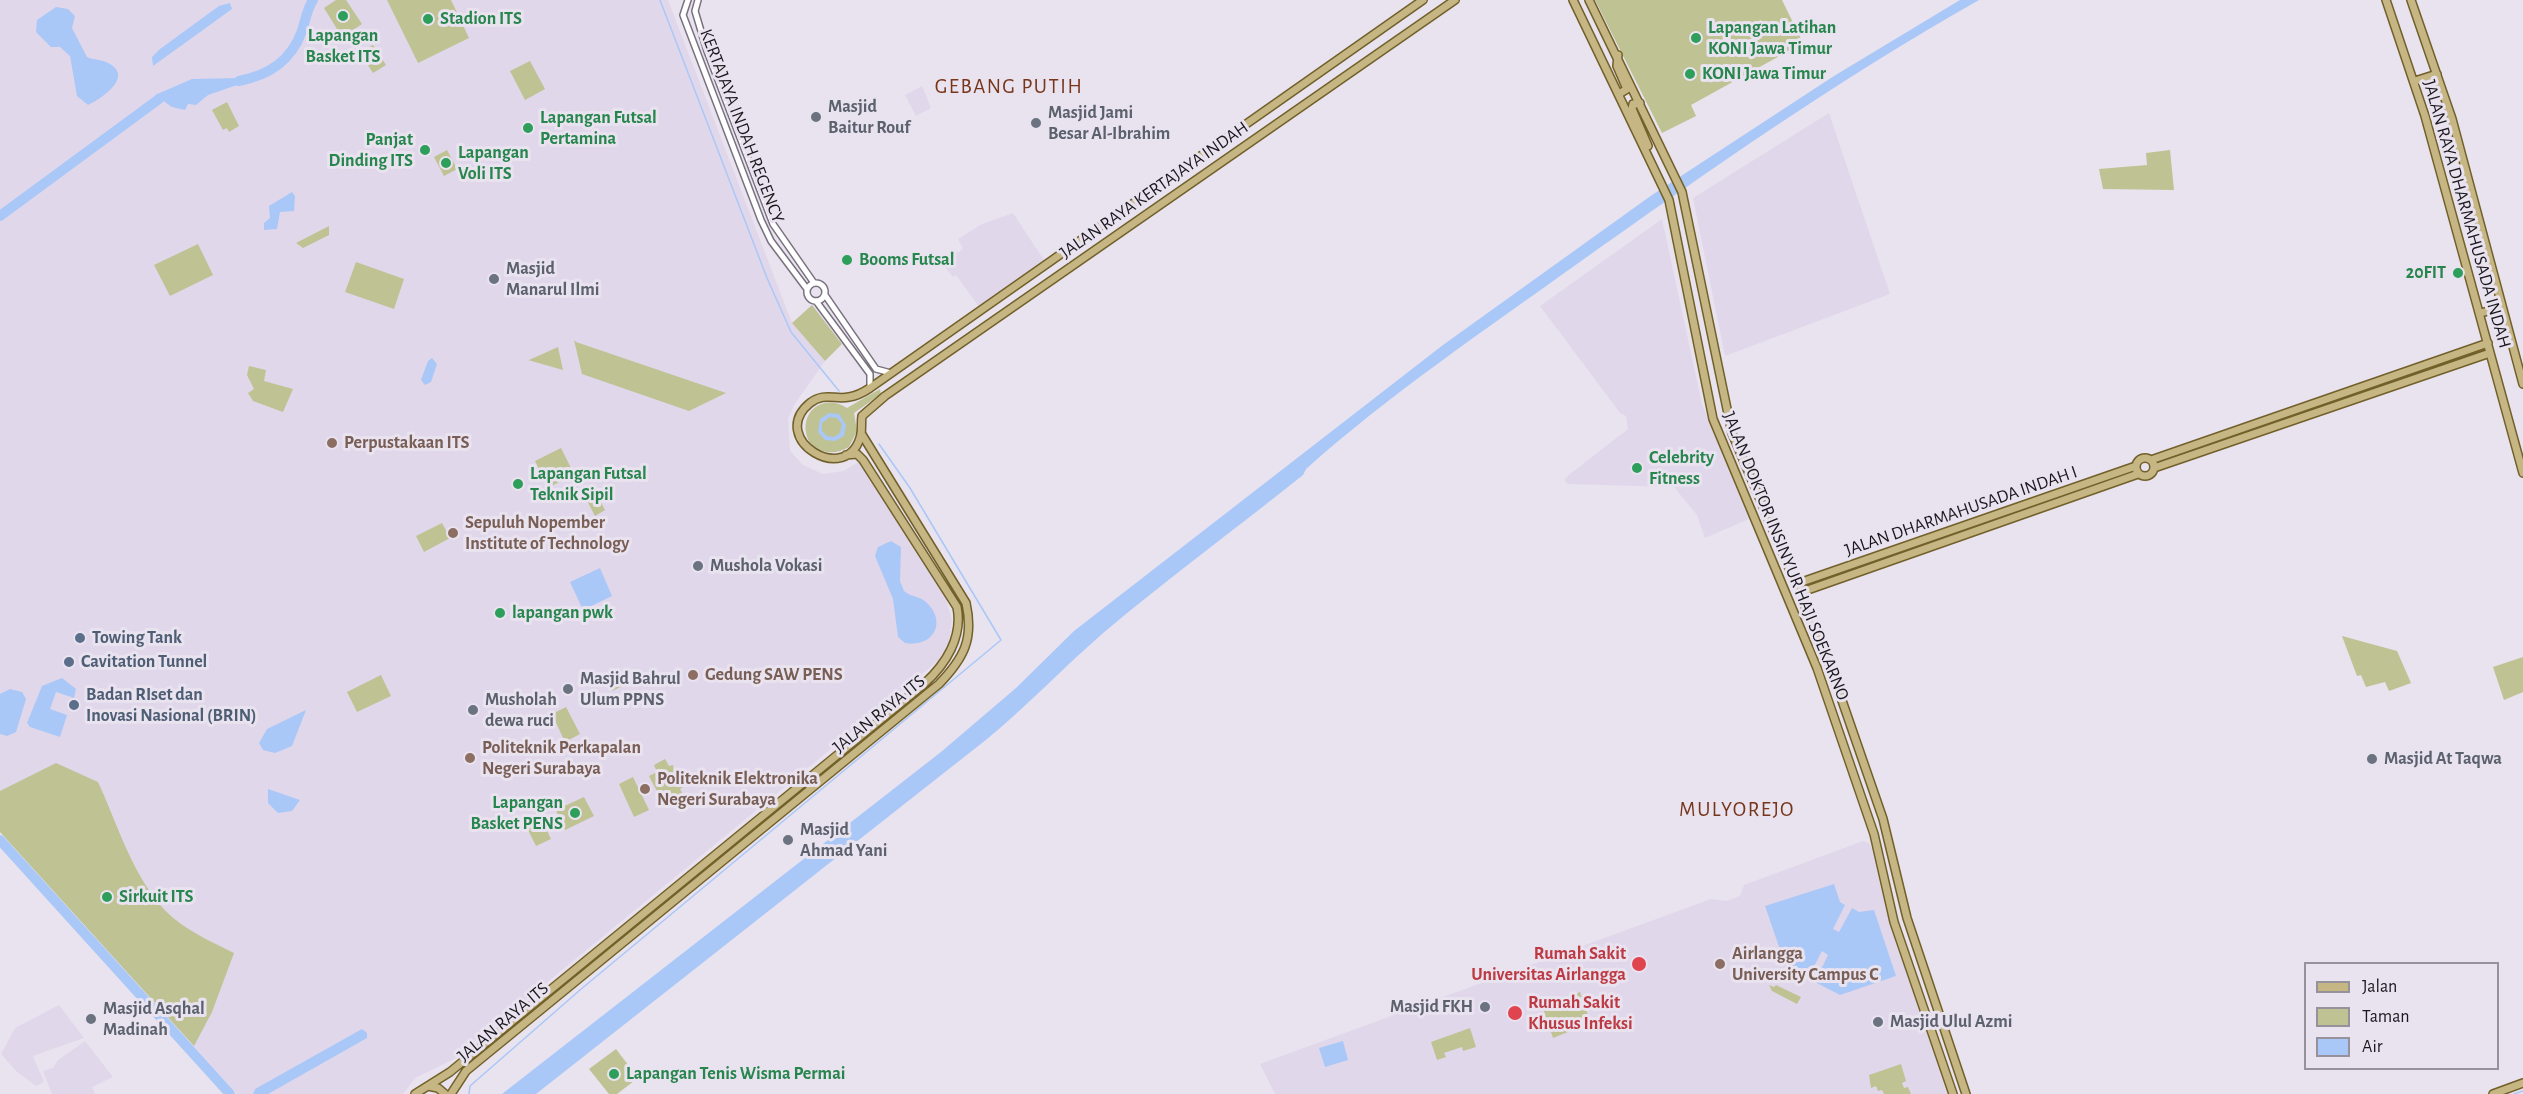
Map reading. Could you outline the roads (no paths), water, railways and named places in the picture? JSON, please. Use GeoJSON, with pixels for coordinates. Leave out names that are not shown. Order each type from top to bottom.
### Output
{"type":"FeatureCollection","features":[{"type":"Feature","properties":{"kind":"main road","name":"JALAN RAYA KERTAJAYA INDAH"},"geometry":{"type":"LineString","coordinates":[[843,456],[830,459],[814,454],[801,440],[799,419],[807,405],[827,396],[848,398],[873,386],[1423,0]]}},
{"type":"Feature","properties":{"kind":"main road","name":"JALAN RAYA KERTAJAYA INDAH"},"geometry":{"type":"LineString","coordinates":[[861,433],[862,416],[885,396],[1455,0]]}},
{"type":"Feature","properties":{"kind":"main road","name":"JALAN DOKTOR INSINYUR HAJI SOEKARNO"},"geometry":{"type":"LineString","coordinates":[[1573,0],[1669,200],[1713,420],[1817,668],[1874,834],[1894,922],[1953,1094]]}},
{"type":"Feature","properties":{"kind":"main road","name":"JALAN DOKTOR INSINYUR HAJI SOEKARNO"},"geometry":{"type":"LineString","coordinates":[[1589,0],[1682,192],[1728,417],[1829,663],[1883,819],[1907,918],[1966,1094]]}},
{"type":"Feature","properties":{"kind":"main road","name":"JALAN RAYA DHARMAHUSADA INDAH"},"geometry":{"type":"LineString","coordinates":[[2386,0],[2415,81],[2522,468]]}},
{"type":"Feature","properties":{"kind":"main road","name":"JALAN RAYA DHARMAHUSADA INDAH"},"geometry":{"type":"LineString","coordinates":[[2411,0],[2452,119],[2523,384]]}},
{"type":"Feature","properties":{"kind":"main road"},"geometry":{"type":"LineString","coordinates":[[1618,56],[1617,66],[1627,89],[1619,94]]}},
{"type":"Feature","properties":{"kind":"main road"},"geometry":{"type":"LineString","coordinates":[[1327,67],[1336,81]]}},
{"type":"Feature","properties":{"kind":"main road"},"geometry":{"type":"LineString","coordinates":[[2415,81],[2437,74]]}},
{"type":"Feature","properties":{"kind":"main road"},"geometry":{"type":"LineString","coordinates":[[1640,103],[1635,103],[1632,109],[1644,134],[1647,151]]}},
{"type":"Feature","properties":{"kind":"main road"},"geometry":{"type":"LineString","coordinates":[[1105,223],[1114,236]]}},
{"type":"Feature","properties":{"kind":"main road"},"geometry":{"type":"LineString","coordinates":[[2481,314],[2502,307]]}},
{"type":"Feature","properties":{"kind":"main road"},"geometry":{"type":"LineString","coordinates":[[2488,344],[2151,460],[2140,459],[2136,466],[2138,474],[2150,476],[2154,468],[2490,353]]}},
{"type":"Feature","properties":{"kind":"main road"},"geometry":{"type":"LineString","coordinates":[[890,374],[890,384],[897,388]]}},
{"type":"Feature","properties":{"kind":"main road"},"geometry":{"type":"LineString","coordinates":[[873,386],[883,387],[885,396]]}},
{"type":"Feature","properties":{"kind":"main road"},"geometry":{"type":"LineString","coordinates":[[843,456],[855,446],[861,433]]}},
{"type":"Feature","properties":{"kind":"main road","name":"JALAN RAYA ITS"},"geometry":{"type":"LineString","coordinates":[[451,1094],[466,1071],[939,684],[963,654],[969,639],[970,621],[966,603],[872,455],[861,433]]}},
{"type":"Feature","properties":{"kind":"main road","name":"JALAN RAYA ITS"},"geometry":{"type":"LineString","coordinates":[[415,1094],[450,1072],[716,852],[785,800],[834,756],[931,678],[951,649],[960,622],[957,607],[860,456],[854,453],[843,456]]}},
{"type":"Feature","properties":{"kind":"main road"},"geometry":{"type":"LineString","coordinates":[[2151,460],[2154,468]]}},
{"type":"Feature","properties":{"kind":"main road","name":"JALAN DHARMAHUSADA INDAH I"},"geometry":{"type":"LineString","coordinates":[[1796,584],[2136,466]]}},
{"type":"Feature","properties":{"kind":"main road","name":"JALAN DHARMAHUSADA INDAH I"},"geometry":{"type":"LineString","coordinates":[[1799,593],[2138,474]]}},
{"type":"Feature","properties":{"kind":"main road"},"geometry":{"type":"LineString","coordinates":[[1753,518],[1755,511],[1764,509]]}},
{"type":"Feature","properties":{"kind":"main road"},"geometry":{"type":"LineString","coordinates":[[1959,527],[1962,536]]}},
{"type":"Feature","properties":{"kind":"main road"},"geometry":{"type":"LineString","coordinates":[[919,546],[928,540]]}},
{"type":"Feature","properties":{"kind":"main road"},"geometry":{"type":"LineString","coordinates":[[926,556],[934,550]]}},
{"type":"Feature","properties":{"kind":"main road"},"geometry":{"type":"LineString","coordinates":[[1817,668],[1824,668],[1829,663]]}},
{"type":"Feature","properties":{"kind":"main road"},"geometry":{"type":"LineString","coordinates":[[843,750],[849,757]]}},
{"type":"Feature","properties":{"kind":"main road"},"geometry":{"type":"LineString","coordinates":[[834,756],[842,764]]}},
{"type":"Feature","properties":{"kind":"main road"},"geometry":{"type":"LineString","coordinates":[[716,852],[723,861]]}},
{"type":"Feature","properties":{"kind":"main road"},"geometry":{"type":"LineString","coordinates":[[708,859],[715,868]]}},
{"type":"Feature","properties":{"kind":"main road"},"geometry":{"type":"LineString","coordinates":[[542,997],[548,1004]]}},
{"type":"Feature","properties":{"kind":"main road"},"geometry":{"type":"LineString","coordinates":[[533,1004],[539,1011]]}},
{"type":"Feature","properties":{"kind":"main road"},"geometry":{"type":"LineString","coordinates":[[2493,1094],[2523,1083]]}},
{"type":"Feature","properties":{"kind":"main road"},"geometry":{"type":"LineString","coordinates":[[428,1086],[438,1088],[445,1094]]}},
{"type":"Feature","properties":{"kind":"street","name":"KERTAJAYA INDAH REGENCY"},"geometry":{"type":"LineString","coordinates":[[688,0],[683,15],[702,69],[771,241],[807,288]]}},
{"type":"Feature","properties":{"kind":"street","name":"KERTAJAYA INDAH REGENCY"},"geometry":{"type":"LineString","coordinates":[[698,0],[696,17],[712,65],[777,232],[814,283]]}},
{"type":"Feature","properties":{"kind":"street"},"geometry":{"type":"LineString","coordinates":[[702,69],[712,65]]}},
{"type":"Feature","properties":{"kind":"street"},"geometry":{"type":"LineString","coordinates":[[737,157],[747,152]]}},
{"type":"Feature","properties":{"kind":"street"},"geometry":{"type":"LineString","coordinates":[[873,386],[870,374],[816,301],[807,296],[807,288],[814,283],[824,287],[825,295],[876,369],[890,374]]}},
{"type":"Feature","properties":{"kind":"street"},"geometry":{"type":"LineString","coordinates":[[816,301],[825,295]]}},
{"type":"Feature","properties":{"kind":"water"},"geometry":{"type":"Polygon","coordinates":[[[1960,0],[1979,0],[1825,94],[1725,160],[1404,389],[1338,441],[1306,469],[1303,475],[1102,634],[987,739],[536,1094],[502,1094],[941,752],[1016,688],[1074,631],[1443,345],[1652,195],[1834,76],[1960,0]]]}},
{"type":"Feature","properties":{"kind":"water"},"geometry":{"type":"Polygon","coordinates":[[[230,3],[232,9],[153,66],[152,57],[160,49],[219,6],[230,3]]]}},
{"type":"Feature","properties":{"kind":"water"},"geometry":{"type":"Polygon","coordinates":[[[56,7],[68,9],[75,16],[72,28],[87,57],[106,62],[118,73],[114,86],[88,105],[77,96],[70,56],[60,47],[51,47],[36,32],[37,20],[56,7]]]}},
{"type":"Feature","properties":{"kind":"water"},"geometry":{"type":"Polygon","coordinates":[[[239,78],[240,84],[208,95],[196,105],[188,104],[185,110],[172,107],[155,95],[192,79],[239,78]]]}},
{"type":"Feature","properties":{"kind":"water"},"geometry":{"type":"Polygon","coordinates":[[[292,192],[295,196],[294,211],[280,212],[277,229],[264,230],[264,223],[270,218],[269,206],[292,192]]]}},
{"type":"Feature","properties":{"kind":"water"},"geometry":{"type":"Polygon","coordinates":[[[432,358],[437,364],[431,382],[425,385],[421,380],[428,361],[432,358]]]}},
{"type":"Feature","properties":{"kind":"water"},"geometry":{"type":"Polygon","coordinates":[[[829,413],[839,414],[846,425],[844,436],[835,441],[825,440],[818,432],[820,419],[829,413]],[[830,417],[822,423],[822,431],[827,436],[834,437],[840,433],[842,424],[837,418],[830,417]]]}},
{"type":"Feature","properties":{"kind":"water"},"geometry":{"type":"Polygon","coordinates":[[[891,541],[901,547],[900,581],[904,591],[926,602],[936,618],[934,632],[923,642],[905,643],[898,637],[893,599],[875,556],[878,547],[891,541]]]}},
{"type":"Feature","properties":{"kind":"water"},"geometry":{"type":"Polygon","coordinates":[[[600,568],[612,596],[583,610],[570,582],[600,568]]]}},
{"type":"Feature","properties":{"kind":"water"},"geometry":{"type":"Polygon","coordinates":[[[62,678],[76,689],[74,698],[56,692],[50,709],[67,715],[60,737],[30,727],[27,723],[42,686],[62,678]]]}},
{"type":"Feature","properties":{"kind":"water"},"geometry":{"type":"Polygon","coordinates":[[[10,689],[22,692],[26,699],[16,732],[7,736],[0,734],[0,694],[10,689]]]}},
{"type":"Feature","properties":{"kind":"water"},"geometry":{"type":"Polygon","coordinates":[[[306,710],[292,746],[275,753],[263,750],[259,743],[267,729],[306,710]]]}},
{"type":"Feature","properties":{"kind":"water"},"geometry":{"type":"Polygon","coordinates":[[[268,789],[300,800],[292,811],[278,813],[268,803],[268,789]]]}},
{"type":"Feature","properties":{"kind":"water"},"geometry":{"type":"Polygon","coordinates":[[[1834,884],[1840,902],[1845,905],[1833,929],[1839,932],[1852,908],[1859,912],[1874,910],[1896,976],[1840,995],[1815,982],[1828,955],[1822,951],[1808,978],[1786,967],[1765,906],[1834,884]]]}},
{"type":"Feature","properties":{"kind":"water"},"geometry":{"type":"Polygon","coordinates":[[[362,1029],[367,1033],[367,1038],[268,1094],[253,1094],[255,1089],[362,1029]]]}},
{"type":"Feature","properties":{"kind":"water"},"geometry":{"type":"Polygon","coordinates":[[[1343,1041],[1348,1060],[1325,1067],[1319,1048],[1343,1041]]]}},
{"type":"Feature","properties":{"kind":"waterway"},"geometry":{"type":"LineString","coordinates":[[239,81],[260,75],[278,65],[292,51],[313,0]]}},
{"type":"Feature","properties":{"kind":"waterway"},"geometry":{"type":"LineString","coordinates":[[660,0],[767,278],[791,332],[839,391]]}},
{"type":"Feature","properties":{"kind":"waterway"},"geometry":{"type":"LineString","coordinates":[[0,216],[159,99]]}},
{"type":"Feature","properties":{"kind":"waterway"},"geometry":{"type":"LineString","coordinates":[[469,1094],[470,1086],[580,990],[1001,640],[910,488],[879,444]]}},
{"type":"Feature","properties":{"kind":"waterway"},"geometry":{"type":"LineString","coordinates":[[0,840],[230,1094]]}},
{"type":"Feature","properties":{"kind":"waterway"},"geometry":{"type":"LineString","coordinates":[[2514,1094],[2523,1091]]}},
{"type":"Feature","properties":{"kind":"place","name":"Lapangan Basket ITS"},"geometry":{"type":"Point","coordinates":[343,16]}},
{"type":"Feature","properties":{"kind":"place","name":"Stadion ITS"},"geometry":{"type":"Point","coordinates":[428,19]}},
{"type":"Feature","properties":{"kind":"place","name":"Lapangan Latihan KONI Jawa Timur"},"geometry":{"type":"Point","coordinates":[1696,38]}},
{"type":"Feature","properties":{"kind":"place","name":"KONI Jawa Timur"},"geometry":{"type":"Point","coordinates":[1690,74]}},
{"type":"Feature","properties":{"kind":"place","name":"Masjid Baitur Rouf"},"geometry":{"type":"Point","coordinates":[816,117]}},
{"type":"Feature","properties":{"kind":"place","name":"Masjid Jami Besar Al-Ibrahim"},"geometry":{"type":"Point","coordinates":[1036,123]}},
{"type":"Feature","properties":{"kind":"place","name":"Lapangan Futsal Pertamina"},"geometry":{"type":"Point","coordinates":[528,128]}},
{"type":"Feature","properties":{"kind":"place","name":"Panjat Dinding ITS"},"geometry":{"type":"Point","coordinates":[425,150]}},
{"type":"Feature","properties":{"kind":"place","name":"Lapangan Voli ITS"},"geometry":{"type":"Point","coordinates":[446,163]}},
{"type":"Feature","properties":{"kind":"place","name":"Booms Futsal"},"geometry":{"type":"Point","coordinates":[847,260]}},
{"type":"Feature","properties":{"kind":"place","name":"20FIT"},"geometry":{"type":"Point","coordinates":[2458,273]}},
{"type":"Feature","properties":{"kind":"place","name":"Masjid Manarul Ilmi"},"geometry":{"type":"Point","coordinates":[494,279]}},
{"type":"Feature","properties":{"kind":"place","name":"Perpustakaan ITS"},"geometry":{"type":"Point","coordinates":[332,443]}},
{"type":"Feature","properties":{"kind":"place","name":"Celebrity Fitness"},"geometry":{"type":"Point","coordinates":[1637,468]}},
{"type":"Feature","properties":{"kind":"place","name":"Lapangan Futsal Teknik Sipil"},"geometry":{"type":"Point","coordinates":[518,484]}},
{"type":"Feature","properties":{"kind":"place","name":"Sepuluh Nopember Institute of Technology"},"geometry":{"type":"Point","coordinates":[453,533]}},
{"type":"Feature","properties":{"kind":"place","name":"Mushola Vokasi"},"geometry":{"type":"Point","coordinates":[698,566]}},
{"type":"Feature","properties":{"kind":"place","name":"lapangan pwk"},"geometry":{"type":"Point","coordinates":[500,613]}},
{"type":"Feature","properties":{"kind":"place","name":"Towing Tank"},"geometry":{"type":"Point","coordinates":[80,638]}},
{"type":"Feature","properties":{"kind":"place","name":"Cavitation Tunnel"},"geometry":{"type":"Point","coordinates":[69,662]}},
{"type":"Feature","properties":{"kind":"place","name":"Gedung SAW PENS"},"geometry":{"type":"Point","coordinates":[693,675]}},
{"type":"Feature","properties":{"kind":"place","name":"Masjid Bahrul Ulum PPNS"},"geometry":{"type":"Point","coordinates":[568,689]}},
{"type":"Feature","properties":{"kind":"place","name":"Badan RIset dan Inovasi Nasional (BRIN)"},"geometry":{"type":"Point","coordinates":[74,705]}},
{"type":"Feature","properties":{"kind":"place","name":"Musholah dewa ruci"},"geometry":{"type":"Point","coordinates":[473,710]}},
{"type":"Feature","properties":{"kind":"place","name":"Politeknik Perkapalan Negeri Surabaya"},"geometry":{"type":"Point","coordinates":[470,758]}},
{"type":"Feature","properties":{"kind":"place","name":"Masjid At Taqwa"},"geometry":{"type":"Point","coordinates":[2372,759]}},
{"type":"Feature","properties":{"kind":"place","name":"Politeknik Elektronika Negeri Surabaya"},"geometry":{"type":"Point","coordinates":[645,789]}},
{"type":"Feature","properties":{"kind":"place","name":"Lapangan Basket PENS"},"geometry":{"type":"Point","coordinates":[575,813]}},
{"type":"Feature","properties":{"kind":"place","name":"Masjid Ahmad Yani"},"geometry":{"type":"Point","coordinates":[788,840]}},
{"type":"Feature","properties":{"kind":"place","name":"Sirkuit ITS"},"geometry":{"type":"Point","coordinates":[107,897]}},
{"type":"Feature","properties":{"kind":"place","name":"Rumah Sakit Universitas Airlangga"},"geometry":{"type":"Point","coordinates":[1639,964]}},
{"type":"Feature","properties":{"kind":"place","name":"Airlangga University Campus C"},"geometry":{"type":"Point","coordinates":[1720,964]}},
{"type":"Feature","properties":{"kind":"place","name":"Masjid FKH"},"geometry":{"type":"Point","coordinates":[1485,1007]}},
{"type":"Feature","properties":{"kind":"place","name":"Rumah Sakit Khusus Infeksi"},"geometry":{"type":"Point","coordinates":[1515,1013]}},
{"type":"Feature","properties":{"kind":"place","name":"Masjid Asqhal Madinah"},"geometry":{"type":"Point","coordinates":[91,1019]}},
{"type":"Feature","properties":{"kind":"place","name":"Masjid Ulul Azmi"},"geometry":{"type":"Point","coordinates":[1878,1022]}},
{"type":"Feature","properties":{"kind":"place","name":"Lapangan Tenis Wisma Permai"},"geometry":{"type":"Point","coordinates":[614,1074]}},
{"type":"Feature","properties":{"kind":"district","name":"GEBANG PUTIH"},"geometry":{"type":"Point","coordinates":[1009,87]}},
{"type":"Feature","properties":{"kind":"district","name":"MULYOREJO"},"geometry":{"type":"Point","coordinates":[1737,810]}}]}
